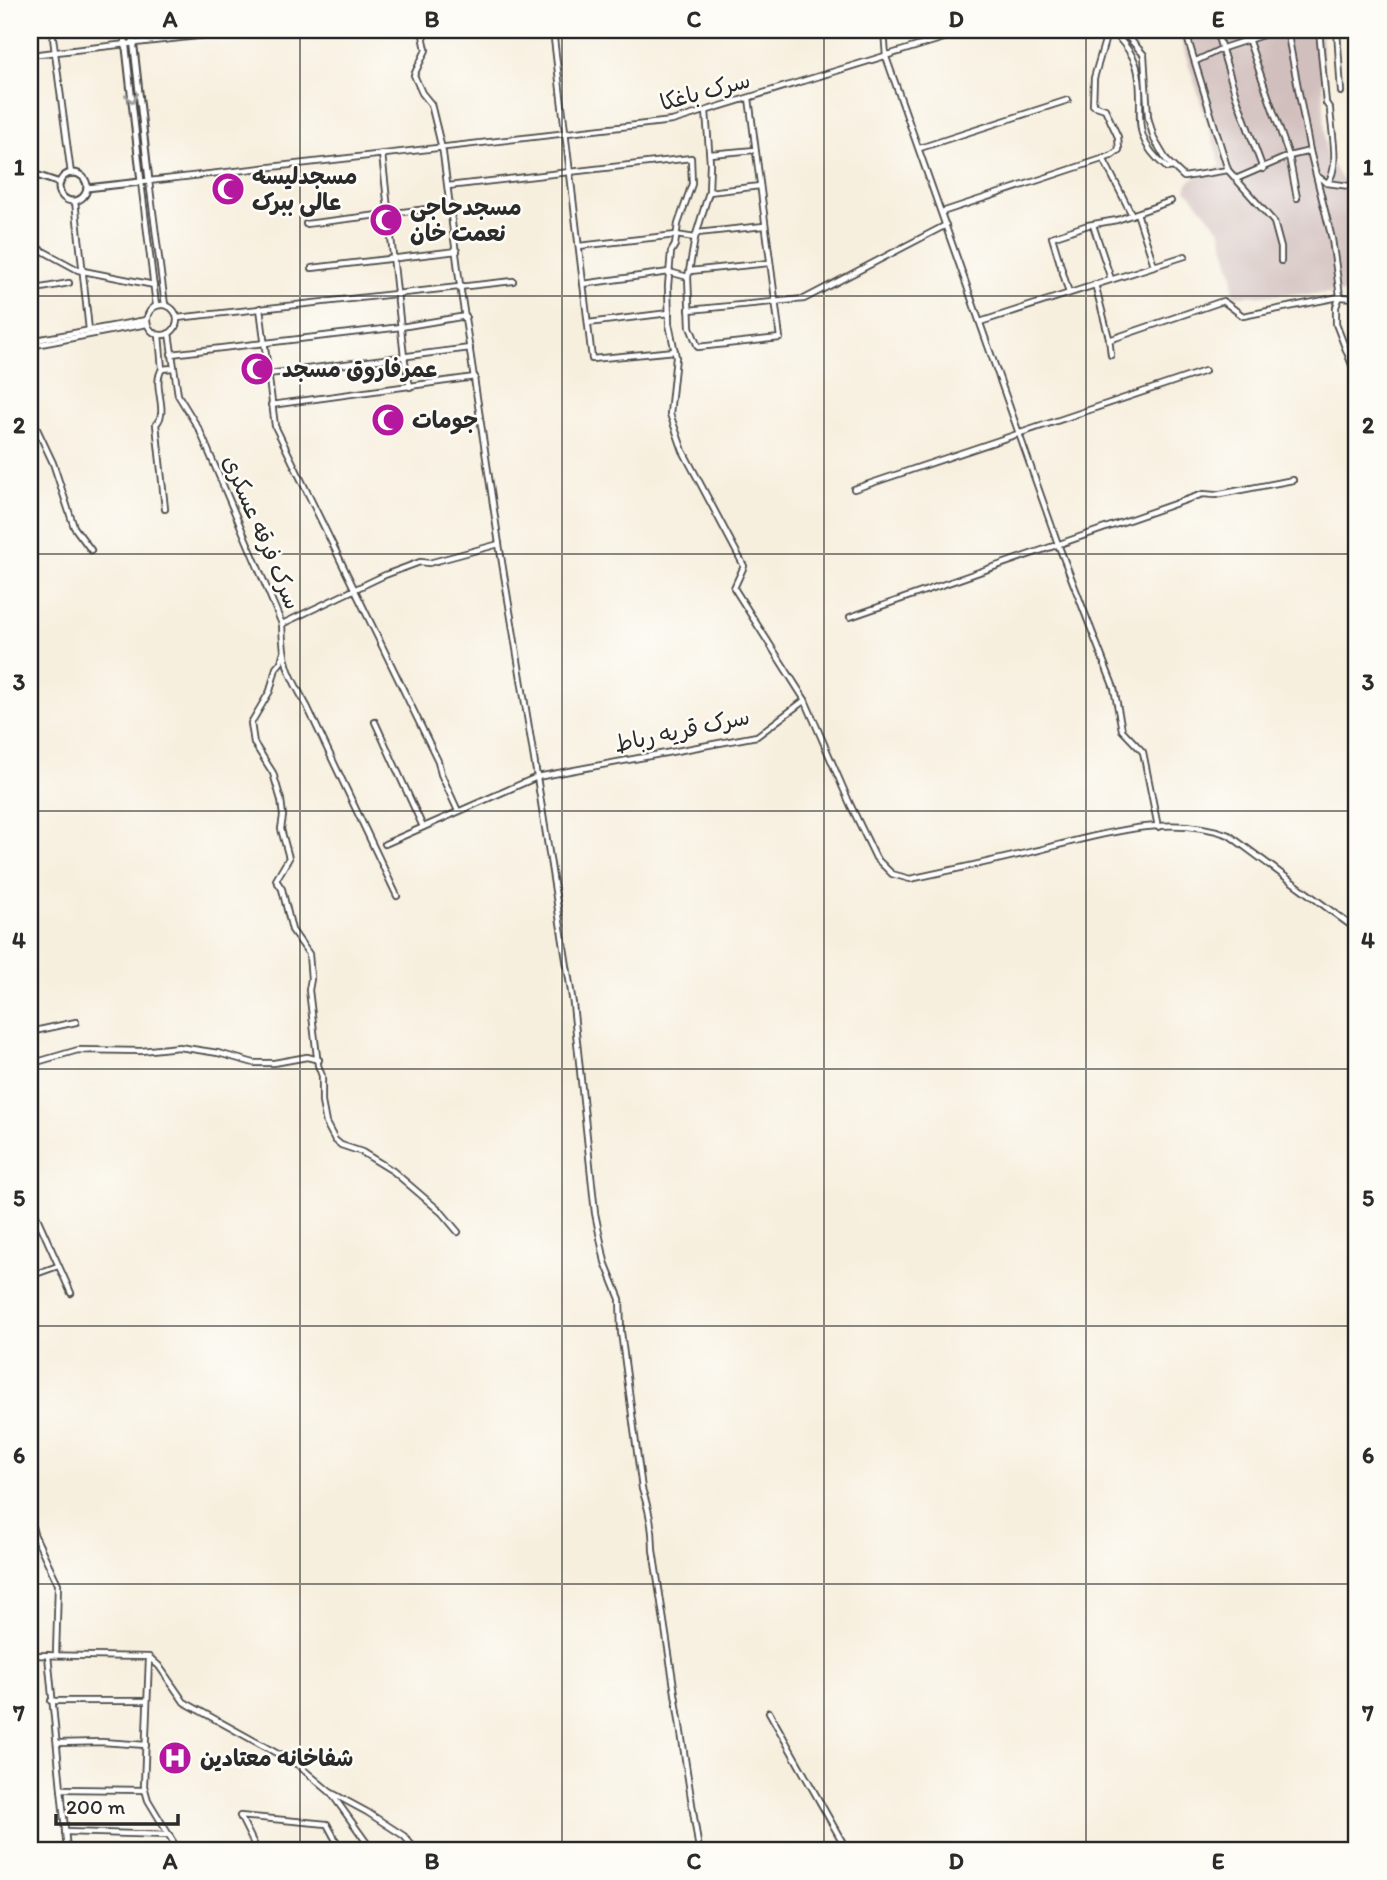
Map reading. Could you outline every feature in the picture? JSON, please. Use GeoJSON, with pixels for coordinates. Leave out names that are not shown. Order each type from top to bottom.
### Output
{"type":"FeatureCollection","features":[{"type":"Feature","properties":{"kind":"main road"},"geometry":{"type":"LineString","coordinates":[[124,30],[141,182]]}},
{"type":"Feature","properties":{"kind":"main road"},"geometry":{"type":"LineString","coordinates":[[87,188],[149,181],[132,30]]}},
{"type":"Feature","properties":{"kind":"main road"},"geometry":{"type":"LineString","coordinates":[[30,173],[60,183]]}},
{"type":"Feature","properties":{"kind":"main road"},"geometry":{"type":"LineString","coordinates":[[60,183],[71,174],[80,176],[87,188]]}},
{"type":"Feature","properties":{"kind":"main road"},"geometry":{"type":"LineString","coordinates":[[60,183],[62,196],[75,201],[83,197],[87,188]]}},
{"type":"Feature","properties":{"kind":"street"},"geometry":{"type":"LineString","coordinates":[[52,30],[71,174]]}},
{"type":"Feature","properties":{"kind":"street"},"geometry":{"type":"LineString","coordinates":[[30,55],[250,30]]}},
{"type":"Feature","properties":{"kind":"street"},"geometry":{"type":"LineString","coordinates":[[422,30],[426,50],[414,75],[422,93],[431,104],[448,186],[499,544],[573,1004],[595,1213],[605,1262],[620,1299],[621,1332],[642,1489],[653,1534],[653,1550],[699,1850]]}},
{"type":"Feature","properties":{"kind":"street"},"geometry":{"type":"LineString","coordinates":[[553,30],[592,359],[674,351]]}},
{"type":"Feature","properties":{"kind":"street"},"geometry":{"type":"LineString","coordinates":[[884,30],[886,57],[1058,544],[1114,688],[1122,730],[1143,752],[1158,827]]}},
{"type":"Feature","properties":{"kind":"street","name":"سرک باغکا"},"geometry":{"type":"LineString","coordinates":[[149,181],[672,121],[970,30]]}},
{"type":"Feature","properties":{"kind":"street"},"geometry":{"type":"LineString","coordinates":[[942,212],[1103,159],[1119,150],[1118,137],[1105,109],[1093,105],[1094,78],[1110,30]]}},
{"type":"Feature","properties":{"kind":"street"},"geometry":{"type":"LineString","coordinates":[[1110,30],[1132,55],[1138,73],[1139,117],[1144,140],[1151,154],[1167,168],[1174,167]]}},
{"type":"Feature","properties":{"kind":"street"},"geometry":{"type":"LineString","coordinates":[[1122,30],[1144,55],[1148,117],[1154,139],[1174,167],[1184,177],[1228,170]]}},
{"type":"Feature","properties":{"kind":"street"},"geometry":{"type":"LineString","coordinates":[[1185,30],[1228,170],[1238,178],[1274,222],[1281,248],[1281,261]]}},
{"type":"Feature","properties":{"kind":"street"},"geometry":{"type":"LineString","coordinates":[[1216,30],[1236,96],[1263,169]]}},
{"type":"Feature","properties":{"kind":"street"},"geometry":{"type":"LineString","coordinates":[[1245,30],[1289,156],[1297,198]]}},
{"type":"Feature","properties":{"kind":"street"},"geometry":{"type":"LineString","coordinates":[[1196,61],[1223,48],[1278,30]]}},
{"type":"Feature","properties":{"kind":"street"},"geometry":{"type":"LineString","coordinates":[[1287,30],[1339,281],[1336,324],[1357,378]]}},
{"type":"Feature","properties":{"kind":"street"},"geometry":{"type":"LineString","coordinates":[[1319,30],[1326,103],[1336,165],[1335,172],[1327,183]]}},
{"type":"Feature","properties":{"kind":"street"},"geometry":{"type":"LineString","coordinates":[[1337,30],[1341,92]]}},
{"type":"Feature","properties":{"kind":"street"},"geometry":{"type":"LineString","coordinates":[[706,111],[709,192],[696,235],[689,274],[690,327],[698,347],[780,338],[749,98]]}},
{"type":"Feature","properties":{"kind":"street"},"geometry":{"type":"LineString","coordinates":[[920,148],[1068,100]]}},
{"type":"Feature","properties":{"kind":"street"},"geometry":{"type":"LineString","coordinates":[[709,154],[755,149]]}},
{"type":"Feature","properties":{"kind":"street"},"geometry":{"type":"LineString","coordinates":[[1238,178],[1289,156],[1310,151]]}},
{"type":"Feature","properties":{"kind":"street"},"geometry":{"type":"LineString","coordinates":[[382,154],[404,357],[410,387]]}},
{"type":"Feature","properties":{"kind":"street"},"geometry":{"type":"LineString","coordinates":[[448,186],[691,158],[692,184],[678,224],[669,272],[669,313],[676,357],[670,414],[683,451],[744,566],[734,588],[805,700],[876,858],[892,874],[909,879],[1105,834],[1158,827],[1209,827],[1228,835],[1357,930]]}},
{"type":"Feature","properties":{"kind":"street"},"geometry":{"type":"LineString","coordinates":[[1103,159],[1134,214],[1154,265]]}},
{"type":"Feature","properties":{"kind":"street"},"geometry":{"type":"LineString","coordinates":[[1317,175],[1327,183],[1357,187]]}},
{"type":"Feature","properties":{"kind":"street"},"geometry":{"type":"LineString","coordinates":[[149,181],[165,304]]}},
{"type":"Feature","properties":{"kind":"street"},"geometry":{"type":"LineString","coordinates":[[141,182],[156,305]]}},
{"type":"Feature","properties":{"kind":"street"},"geometry":{"type":"LineString","coordinates":[[709,192],[760,187]]}},
{"type":"Feature","properties":{"kind":"street"},"geometry":{"type":"LineString","coordinates":[[75,201],[89,330]]}},
{"type":"Feature","properties":{"kind":"street"},"geometry":{"type":"LineString","coordinates":[[1069,293],[1051,239],[1171,201]]}},
{"type":"Feature","properties":{"kind":"street"},"geometry":{"type":"LineString","coordinates":[[306,224],[451,206]]}},
{"type":"Feature","properties":{"kind":"street"},"geometry":{"type":"LineString","coordinates":[[689,310],[804,299],[946,225]]}},
{"type":"Feature","properties":{"kind":"street"},"geometry":{"type":"LineString","coordinates":[[1093,225],[1111,279]]}},
{"type":"Feature","properties":{"kind":"street"},"geometry":{"type":"LineString","coordinates":[[579,246],[764,226]]}},
{"type":"Feature","properties":{"kind":"street"},"geometry":{"type":"LineString","coordinates":[[30,244],[83,271],[154,285]]}},
{"type":"Feature","properties":{"kind":"street"},"geometry":{"type":"LineString","coordinates":[[312,268],[457,251]]}},
{"type":"Feature","properties":{"kind":"street"},"geometry":{"type":"LineString","coordinates":[[979,322],[1185,256]]}},
{"type":"Feature","properties":{"kind":"street"},"geometry":{"type":"LineString","coordinates":[[583,284],[669,272],[689,274],[769,263]]}},
{"type":"Feature","properties":{"kind":"street"},"geometry":{"type":"LineString","coordinates":[[177,318],[513,281]]}},
{"type":"Feature","properties":{"kind":"street"},"geometry":{"type":"LineString","coordinates":[[30,289],[69,283]]}},
{"type":"Feature","properties":{"kind":"street"},"geometry":{"type":"LineString","coordinates":[[1095,284],[1111,355]]}},
{"type":"Feature","properties":{"kind":"street"},"geometry":{"type":"LineString","coordinates":[[1109,340],[1223,301],[1243,316],[1339,297],[1356,298],[1357,301]]}},
{"type":"Feature","properties":{"kind":"street"},"geometry":{"type":"LineString","coordinates":[[165,304],[177,318],[175,327],[169,333],[159,335],[151,331],[147,322],[149,311],[156,305],[165,304]]}},
{"type":"Feature","properties":{"kind":"street"},"geometry":{"type":"LineString","coordinates":[[260,309],[275,426],[438,761],[458,811]]}},
{"type":"Feature","properties":{"kind":"street"},"geometry":{"type":"LineString","coordinates":[[588,323],[669,313]]}},
{"type":"Feature","properties":{"kind":"street"},"geometry":{"type":"LineString","coordinates":[[172,354],[401,327],[466,316]]}},
{"type":"Feature","properties":{"kind":"street"},"geometry":{"type":"LineString","coordinates":[[30,341],[147,322]]}},
{"type":"Feature","properties":{"kind":"street"},"geometry":{"type":"LineString","coordinates":[[30,346],[147,322]]}},
{"type":"Feature","properties":{"kind":"street","name":"سرک فرقه عسکری"},"geometry":{"type":"LineString","coordinates":[[169,333],[178,395],[200,431],[282,624],[283,654],[290,676],[397,896]]}},
{"type":"Feature","properties":{"kind":"street"},"geometry":{"type":"LineString","coordinates":[[159,335],[162,369],[157,379],[162,415],[156,424],[165,509]]}},
{"type":"Feature","properties":{"kind":"street"},"geometry":{"type":"LineString","coordinates":[[268,374],[470,348]]}},
{"type":"Feature","properties":{"kind":"street"},"geometry":{"type":"LineString","coordinates":[[162,369],[173,368]]}},
{"type":"Feature","properties":{"kind":"street"},"geometry":{"type":"LineString","coordinates":[[854,489],[1205,371]]}},
{"type":"Feature","properties":{"kind":"street"},"geometry":{"type":"LineString","coordinates":[[271,405],[475,377]]}},
{"type":"Feature","properties":{"kind":"street"},"geometry":{"type":"LineString","coordinates":[[30,414],[53,463],[74,527],[91,550]]}},
{"type":"Feature","properties":{"kind":"street"},"geometry":{"type":"LineString","coordinates":[[850,617],[1203,494],[1215,495],[1293,480]]}},
{"type":"Feature","properties":{"kind":"street"},"geometry":{"type":"LineString","coordinates":[[282,624],[385,575],[420,562],[429,563],[499,544]]}},
{"type":"Feature","properties":{"kind":"street"},"geometry":{"type":"LineString","coordinates":[[30,624],[30,632]]}},
{"type":"Feature","properties":{"kind":"street"},"geometry":{"type":"LineString","coordinates":[[283,654],[270,691],[251,723],[254,743],[273,773],[281,800],[281,830],[289,858],[276,880],[282,889],[292,930],[309,954],[309,990],[326,1123],[335,1140],[341,1145],[362,1152],[393,1171],[442,1213],[458,1232]]}},
{"type":"Feature","properties":{"kind":"street","name":"سرک قریه رباط"},"geometry":{"type":"LineString","coordinates":[[385,844],[537,778],[757,736],[805,700]]}},
{"type":"Feature","properties":{"kind":"street"},"geometry":{"type":"LineString","coordinates":[[375,722],[423,827]]}},
{"type":"Feature","properties":{"kind":"street"},"geometry":{"type":"LineString","coordinates":[[30,1032],[76,1022]]}},
{"type":"Feature","properties":{"kind":"street"},"geometry":{"type":"LineString","coordinates":[[30,1064],[78,1050],[141,1051],[178,1046],[254,1063],[274,1063],[307,1057],[319,1060]]}},
{"type":"Feature","properties":{"kind":"street"},"geometry":{"type":"LineString","coordinates":[[30,1202],[71,1293]]}},
{"type":"Feature","properties":{"kind":"street"},"geometry":{"type":"LineString","coordinates":[[30,1276],[58,1266]]}},
{"type":"Feature","properties":{"kind":"street"},"geometry":{"type":"LineString","coordinates":[[30,1519],[34,1534],[58,1584],[57,1656]]}},
{"type":"Feature","properties":{"kind":"street"},"geometry":{"type":"LineString","coordinates":[[30,1655],[149,1657],[159,1666],[184,1702],[298,1765],[330,1792],[404,1836],[416,1850]]}},
{"type":"Feature","properties":{"kind":"street"},"geometry":{"type":"LineString","coordinates":[[48,1655],[67,1850]]}},
{"type":"Feature","properties":{"kind":"street"},"geometry":{"type":"LineString","coordinates":[[149,1657],[144,1786],[148,1800],[178,1850]]}},
{"type":"Feature","properties":{"kind":"street"},"geometry":{"type":"LineString","coordinates":[[51,1701],[147,1701]]}},
{"type":"Feature","properties":{"kind":"street"},"geometry":{"type":"LineString","coordinates":[[769,1712],[847,1850]]}},
{"type":"Feature","properties":{"kind":"street"},"geometry":{"type":"LineString","coordinates":[[57,1743],[146,1745]]}},
{"type":"Feature","properties":{"kind":"street"},"geometry":{"type":"LineString","coordinates":[[61,1789],[146,1790]]}},
{"type":"Feature","properties":{"kind":"street"},"geometry":{"type":"LineString","coordinates":[[330,1792],[372,1850]]}},
{"type":"Feature","properties":{"kind":"street"},"geometry":{"type":"LineString","coordinates":[[257,1850],[240,1816],[327,1824],[341,1850]]}},
{"type":"Feature","properties":{"kind":"street"},"geometry":{"type":"LineString","coordinates":[[65,1832],[169,1835]]}},
{"type":"Feature","properties":{"kind":"shaded area"},"geometry":{"type":"Polygon","coordinates":[[[1178,30],[1321,30],[1326,157],[1350,190],[1357,221],[1357,291],[1233,296],[1233,275],[1220,230],[1186,189],[1190,180],[1221,166],[1178,30]]]}},
{"type":"Feature","properties":{"kind":"place","name":"مسجدلیسه عالی ببرک"},"geometry":{"type":"Point","coordinates":[228,189]}},
{"type":"Feature","properties":{"kind":"place","name":"مسجدحاجی نعمت خان"},"geometry":{"type":"Point","coordinates":[386,220]}},
{"type":"Feature","properties":{"kind":"place","name":"عمرفاروق مسجد"},"geometry":{"type":"Point","coordinates":[257,369]}},
{"type":"Feature","properties":{"kind":"place","name":"جومات"},"geometry":{"type":"Point","coordinates":[388,420]}},
{"type":"Feature","properties":{"kind":"place","name":"شفاخانه معتادین"},"geometry":{"type":"Point","coordinates":[175,1758]}}]}
